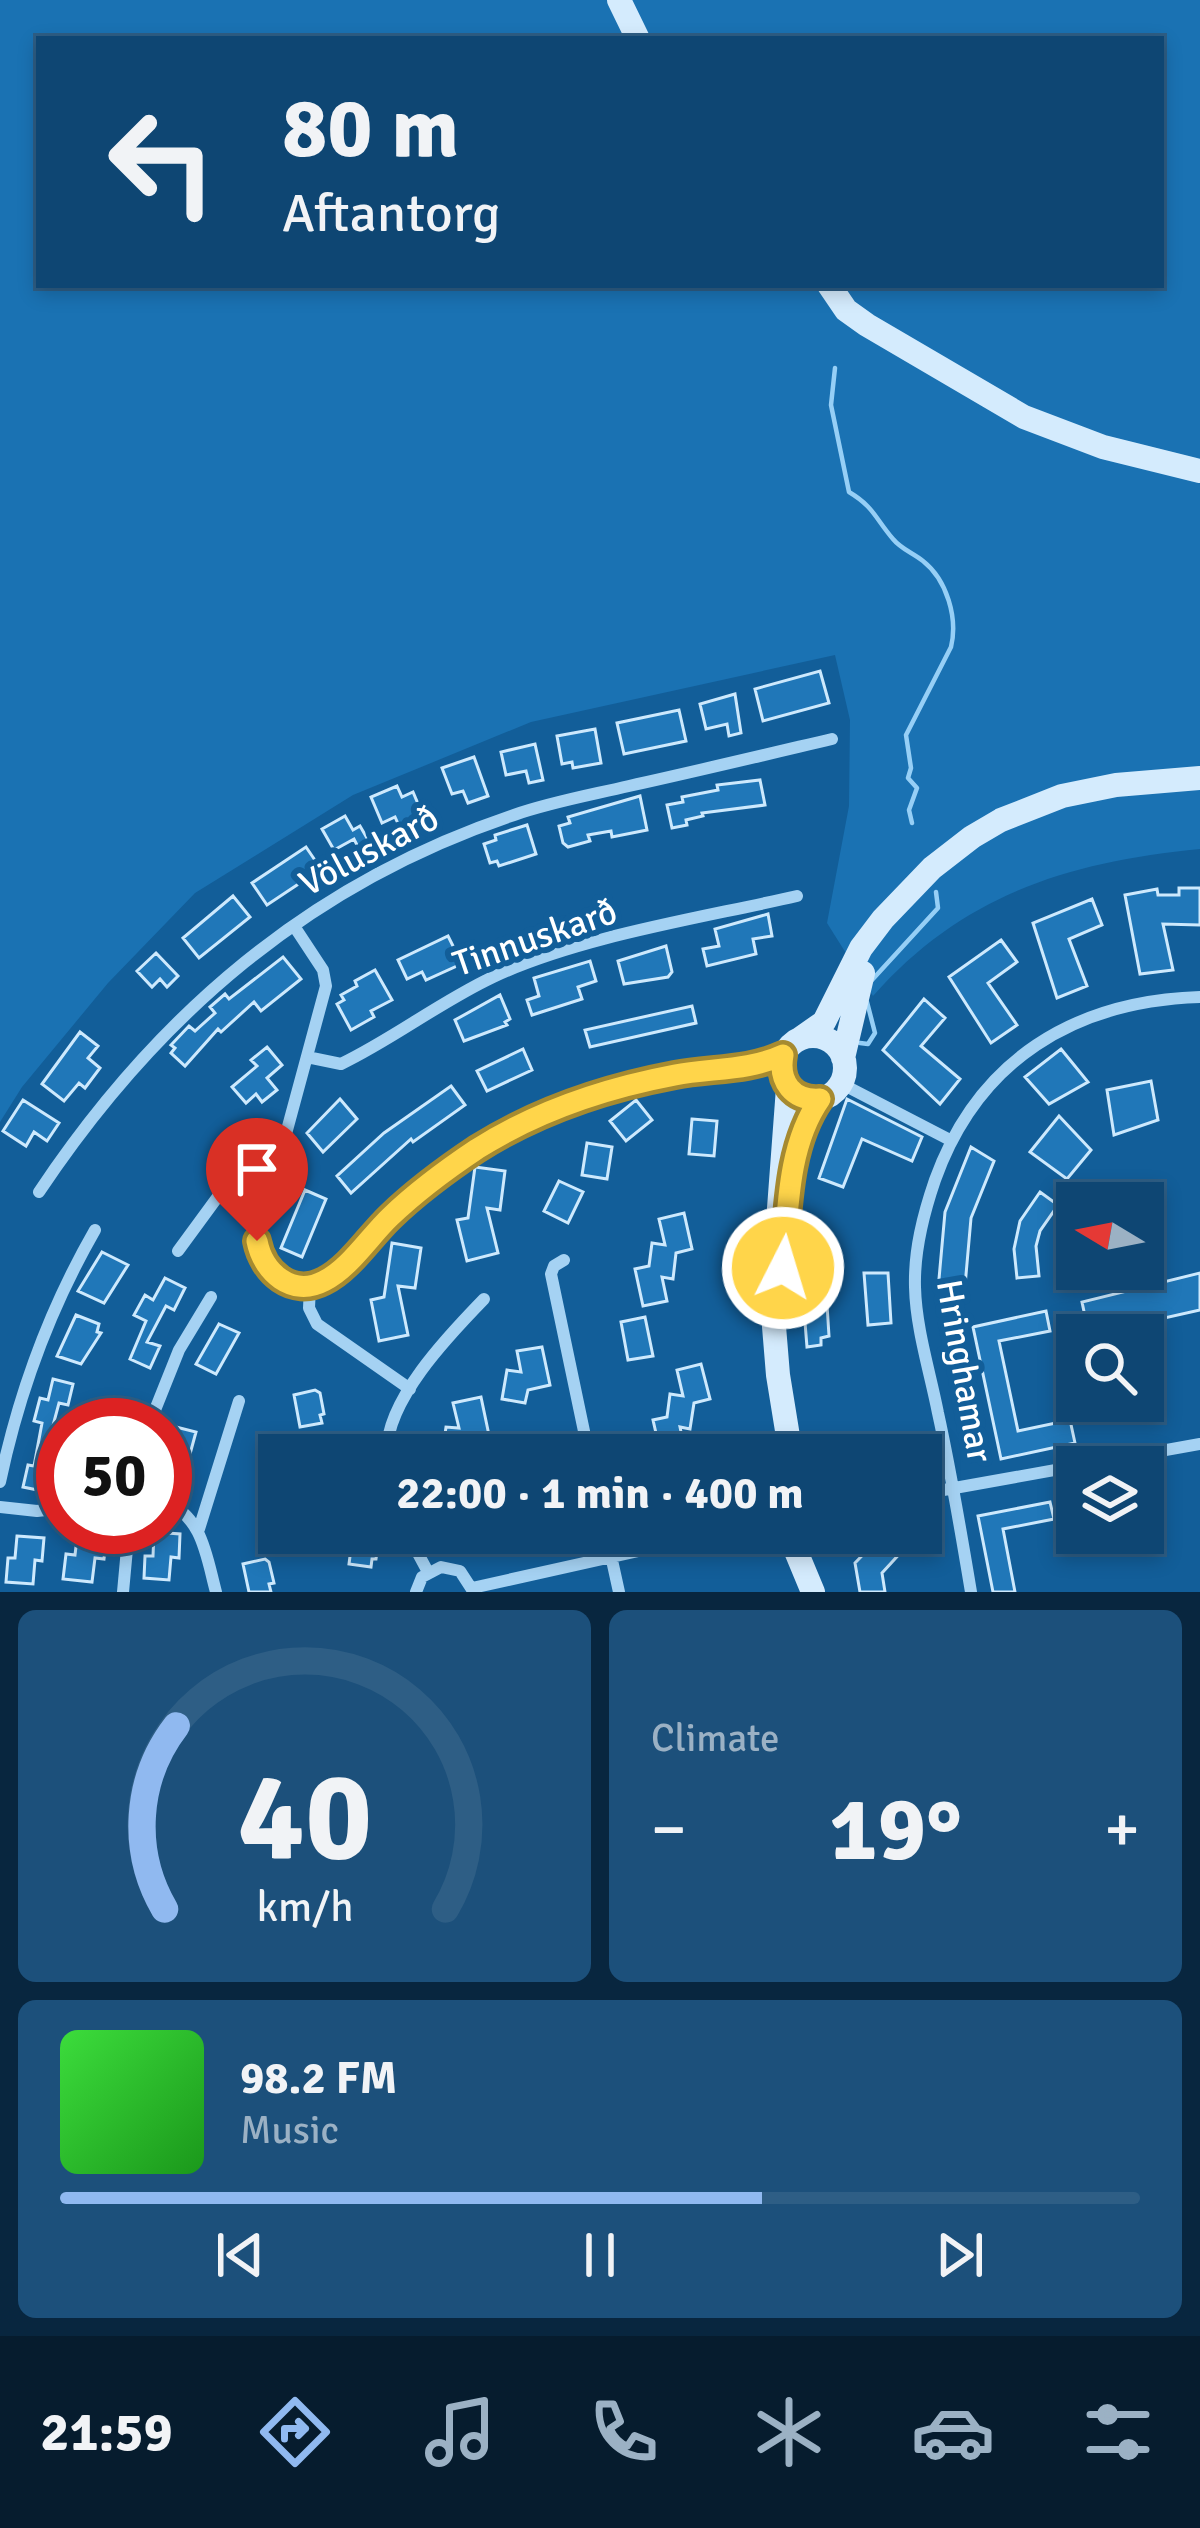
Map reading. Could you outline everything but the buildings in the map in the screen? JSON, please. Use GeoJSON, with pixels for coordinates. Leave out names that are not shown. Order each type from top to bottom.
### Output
{"type":"FeatureCollection","features":[{"type":"Feature","properties":{"kind":"main road"},"geometry":{"type":"LineString","coordinates":[[620,0],[637,36]]}},
{"type":"Feature","properties":{"kind":"main road"},"geometry":{"type":"LineString","coordinates":[[832,288],[987,382],[1044,410],[1128,439],[1200,456]]}},
{"type":"Feature","properties":{"kind":"main road"},"geometry":{"type":"LineString","coordinates":[[832,288],[846,310],[867,325],[1024,417],[1103,447],[1200,471]]}},
{"type":"Feature","properties":{"kind":"main road"},"geometry":{"type":"LineString","coordinates":[[788,1434],[772,1302],[789,1065],[830,1014],[861,948],[932,868],[1001,820],[1062,796],[1116,785],[1200,778]]}},
{"type":"Feature","properties":{"kind":"main road"},"geometry":{"type":"LineString","coordinates":[[801,1434],[788,1360],[783,1268],[799,1144],[807,1118],[835,1080],[860,979],[877,947],[899,917],[955,866],[1000,836],[1069,809],[1112,800],[1200,794]]}},
{"type":"Feature","properties":{"kind":"main road"},"geometry":{"type":"LineString","coordinates":[[789,1065],[823,1037],[832,1042],[835,1080]]}},
{"type":"Feature","properties":{"kind":"main road"},"geometry":{"type":"LineString","coordinates":[[789,1065],[803,1098],[835,1080]]}},
{"type":"Feature","properties":{"kind":"main road"},"geometry":{"type":"LineString","coordinates":[[794,1554],[813,1592]]}},
{"type":"Feature","properties":{"kind":"main road"},"geometry":{"type":"LineString","coordinates":[[822,1554],[819,1569],[824,1592]]}},
{"type":"Feature","properties":{"kind":"street","name":"Völuskarð"},"geometry":{"type":"LineString","coordinates":[[39,1192],[80,1132],[152,1045],[232,971],[377,874],[515,814],[832,739]]}},
{"type":"Feature","properties":{"kind":"street","name":"Tinnuskarð"},"geometry":{"type":"LineString","coordinates":[[307,1057],[332,1064],[347,1061],[446,1000],[544,958],[797,896]]}},
{"type":"Feature","properties":{"kind":"street"},"geometry":{"type":"LineString","coordinates":[[294,926],[323,970],[326,986],[259,1223],[259,1250],[266,1267],[279,1279],[310,1286],[328,1280],[419,1191],[504,1133],[569,1104],[671,1075],[789,1065]]}},
{"type":"Feature","properties":{"kind":"street","name":"Hringhamar"},"geometry":{"type":"LineString","coordinates":[[954,1489],[915,1291],[921,1227],[952,1141],[982,1092],[1066,1026],[1131,1003],[1200,997]]}},
{"type":"Feature","properties":{"kind":"street"},"geometry":{"type":"LineString","coordinates":[[755,1067],[789,1065]]}},
{"type":"Feature","properties":{"kind":"street"},"geometry":{"type":"LineString","coordinates":[[835,1080],[952,1141]]}},
{"type":"Feature","properties":{"kind":"street"},"geometry":{"type":"LineString","coordinates":[[178,1251],[255,1146],[266,1137],[284,1138]]}},
{"type":"Feature","properties":{"kind":"street"},"geometry":{"type":"LineString","coordinates":[[0,1482],[31,1366],[59,1296],[94,1230]]}},
{"type":"Feature","properties":{"kind":"street"},"geometry":{"type":"LineString","coordinates":[[564,1260],[551,1274],[585,1434]]}},
{"type":"Feature","properties":{"kind":"street"},"geometry":{"type":"LineString","coordinates":[[310,1286],[309,1308],[317,1324],[410,1389]]}},
{"type":"Feature","properties":{"kind":"street"},"geometry":{"type":"LineString","coordinates":[[160,1398],[179,1350],[211,1297]]}},
{"type":"Feature","properties":{"kind":"street"},"geometry":{"type":"LineString","coordinates":[[390,1434],[410,1389],[435,1352],[484,1299]]}},
{"type":"Feature","properties":{"kind":"street"},"geometry":{"type":"LineString","coordinates":[[199,1529],[239,1402]]}},
{"type":"Feature","properties":{"kind":"street","name":"Hringhamar"},"geometry":{"type":"LineString","coordinates":[[942,1491],[1200,1444]]}},
{"type":"Feature","properties":{"kind":"street"},"geometry":{"type":"LineString","coordinates":[[954,1489],[971,1592]]}},
{"type":"Feature","properties":{"kind":"street"},"geometry":{"type":"LineString","coordinates":[[0,1507],[36,1511]]}},
{"type":"Feature","properties":{"kind":"street"},"geometry":{"type":"LineString","coordinates":[[192,1521],[199,1529],[216,1592]]}},
{"type":"Feature","properties":{"kind":"street"},"geometry":{"type":"LineString","coordinates":[[123,1592],[126,1554]]}},
{"type":"Feature","properties":{"kind":"street"},"geometry":{"type":"LineString","coordinates":[[418,1554],[428,1572]]}},
{"type":"Feature","properties":{"kind":"street"},"geometry":{"type":"LineString","coordinates":[[416,1592],[428,1572],[441,1567],[454,1568],[472,1590],[620,1554]]}},
{"type":"Feature","properties":{"kind":"street"},"geometry":{"type":"LineString","coordinates":[[611,1556],[619,1592]]}},
{"type":"Feature","properties":{"kind":"shaded area"},"geometry":{"type":"Polygon","coordinates":[[[0,0],[1200,0],[1200,849],[1106,863],[1021,889],[944,932],[873,996],[827,923],[849,806],[850,720],[835,655],[531,722],[353,795],[195,893],[108,983],[22,1087],[0,1122],[0,0]]]}},
{"type":"Feature","properties":{"kind":"waterway"},"geometry":{"type":"LineString","coordinates":[[835,368],[831,405],[849,492],[869,508],[896,542],[931,569],[952,612],[951,647],[906,735],[908,778],[917,788],[909,810],[912,823]]}},
{"type":"Feature","properties":{"kind":"waterway"},"geometry":{"type":"LineString","coordinates":[[872,980],[938,908],[936,892]]}},
{"type":"Feature","properties":{"kind":"waterway"},"geometry":{"type":"LineString","coordinates":[[860,1043],[868,1044],[875,1033],[867,1002]]}},
{"type":"Feature","properties":{"kind":"route"},"geometry":{"type":"LineString","coordinates":[[257,1241],[266,1267],[279,1279],[301,1286],[319,1284],[419,1191],[504,1133],[620,1087],[671,1075],[755,1067],[783,1055],[781,1072],[788,1088],[803,1098],[820,1099],[807,1118],[799,1144],[783,1268]]}}]}
